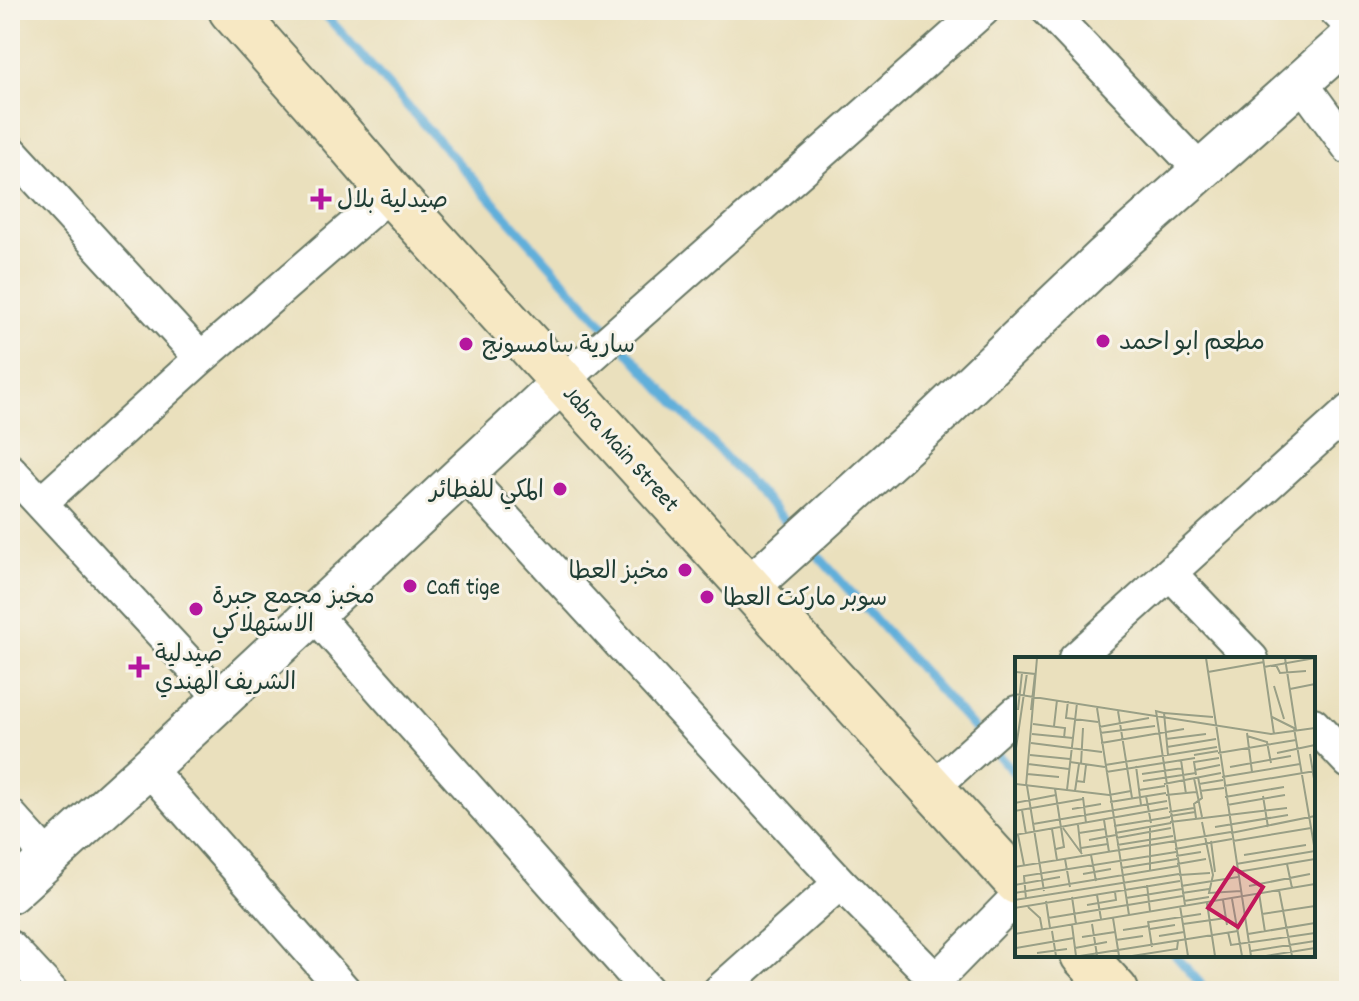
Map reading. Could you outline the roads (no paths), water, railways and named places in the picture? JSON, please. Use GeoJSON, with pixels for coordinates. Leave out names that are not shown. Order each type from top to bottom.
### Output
{"type":"FeatureCollection","features":[{"type":"Feature","properties":{"kind":"main road","name":"Jabra Main Street"},"geometry":{"type":"LineString","coordinates":[[231,10],[391,193],[1015,880]]}},
{"type":"Feature","properties":{"kind":"main road"},"geometry":{"type":"LineString","coordinates":[[1085,957],[1116,991]]}},
{"type":"Feature","properties":{"kind":"street"},"geometry":{"type":"LineString","coordinates":[[10,893],[562,382],[983,10]]}},
{"type":"Feature","properties":{"kind":"street"},"geometry":{"type":"LineString","coordinates":[[1048,10],[1201,171]]}},
{"type":"Feature","properties":{"kind":"street"},"geometry":{"type":"LineString","coordinates":[[1335,10],[1349,24]]}},
{"type":"Feature","properties":{"kind":"street"},"geometry":{"type":"LineString","coordinates":[[749,587],[923,430],[1103,258],[1349,39]]}},
{"type":"Feature","properties":{"kind":"street"},"geometry":{"type":"LineString","coordinates":[[1301,82],[1349,148]]}},
{"type":"Feature","properties":{"kind":"street"},"geometry":{"type":"LineString","coordinates":[[10,150],[201,358]]}},
{"type":"Feature","properties":{"kind":"street"},"geometry":{"type":"LineString","coordinates":[[41,503],[201,358],[391,193]]}},
{"type":"Feature","properties":{"kind":"street"},"geometry":{"type":"LineString","coordinates":[[1077,657],[1170,573],[1344,425]]}},
{"type":"Feature","properties":{"kind":"street"},"geometry":{"type":"LineString","coordinates":[[10,470],[222,699]]}},
{"type":"Feature","properties":{"kind":"street"},"geometry":{"type":"LineString","coordinates":[[464,474],[931,985],[1015,899]]}},
{"type":"Feature","properties":{"kind":"street"},"geometry":{"type":"LineString","coordinates":[[1170,573],[1250,657]]}},
{"type":"Feature","properties":{"kind":"street"},"geometry":{"type":"LineString","coordinates":[[314,614],[648,991]]}},
{"type":"Feature","properties":{"kind":"street"},"geometry":{"type":"LineString","coordinates":[[931,789],[1015,714]]}},
{"type":"Feature","properties":{"kind":"street"},"geometry":{"type":"LineString","coordinates":[[1315,726],[1349,762]]}},
{"type":"Feature","properties":{"kind":"street"},"geometry":{"type":"LineString","coordinates":[[148,768],[345,991]]}},
{"type":"Feature","properties":{"kind":"street"},"geometry":{"type":"LineString","coordinates":[[10,815],[49,858]]}},
{"type":"Feature","properties":{"kind":"street"},"geometry":{"type":"LineString","coordinates":[[719,991],[840,883]]}},
{"type":"Feature","properties":{"kind":"street"},"geometry":{"type":"LineString","coordinates":[[10,947],[51,991]]}},
{"type":"Feature","properties":{"kind":"waterway"},"geometry":{"type":"LineString","coordinates":[[321,10],[664,392],[797,533]]}},
{"type":"Feature","properties":{"kind":"waterway"},"geometry":{"type":"LineString","coordinates":[[810,547],[1015,774]]}},
{"type":"Feature","properties":{"kind":"waterway"},"geometry":{"type":"LineString","coordinates":[[1177,957],[1207,991]]}},
{"type":"Feature","properties":{"kind":"place","name":"صيدلية بلال"},"geometry":{"type":"Point","coordinates":[321,199]}},
{"type":"Feature","properties":{"kind":"place","name":"مطعم ابو احمد"},"geometry":{"type":"Point","coordinates":[1103,341]}},
{"type":"Feature","properties":{"kind":"place","name":"سارية سامسونج"},"geometry":{"type":"Point","coordinates":[466,344]}},
{"type":"Feature","properties":{"kind":"place","name":"المكي للفطائر"},"geometry":{"type":"Point","coordinates":[560,489]}},
{"type":"Feature","properties":{"kind":"place","name":"مخبز العطا"},"geometry":{"type":"Point","coordinates":[685,570]}},
{"type":"Feature","properties":{"kind":"place","name":"Cafi tige"},"geometry":{"type":"Point","coordinates":[410,586]}},
{"type":"Feature","properties":{"kind":"place","name":"سوبر ماركت العطا"},"geometry":{"type":"Point","coordinates":[707,597]}},
{"type":"Feature","properties":{"kind":"place","name":"مخبز مجمع جبرة الاستهلاكي"},"geometry":{"type":"Point","coordinates":[196,609]}},
{"type":"Feature","properties":{"kind":"place","name":"صيدلية الشريف الهندي"},"geometry":{"type":"Point","coordinates":[139,667]}}]}
